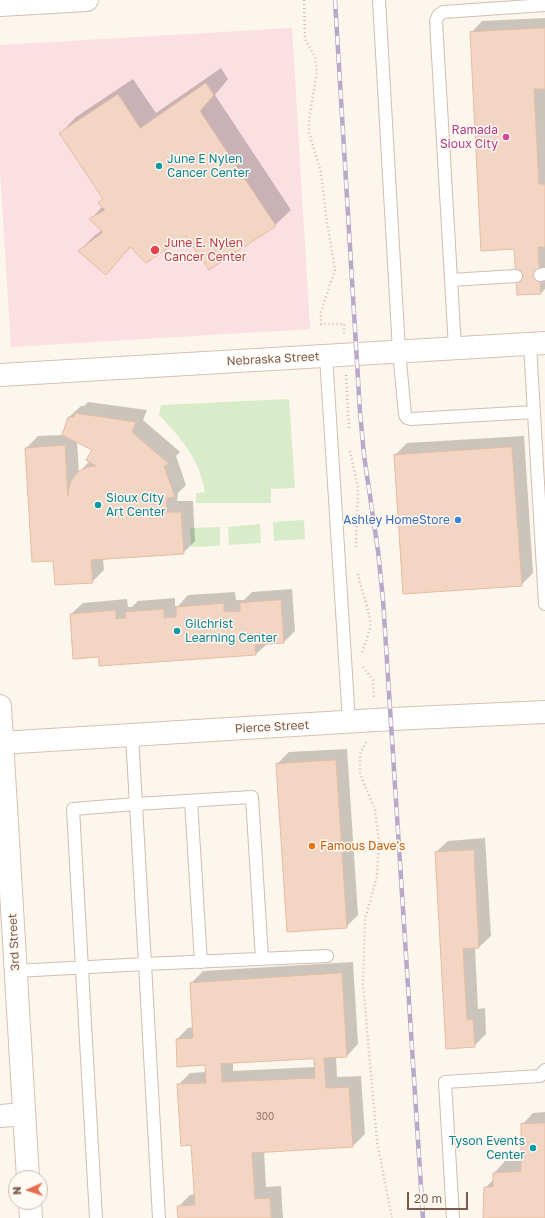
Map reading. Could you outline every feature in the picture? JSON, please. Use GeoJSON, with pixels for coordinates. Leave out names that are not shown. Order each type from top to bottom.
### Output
{"type":"FeatureCollection","features":[{"type":"Feature","properties":{"kind":"main road"},"geometry":{"type":"LineString","coordinates":[[0,5],[88,0]]}},
{"type":"Feature","properties":{"kind":"main road","name":"Nebraska Street"},"geometry":{"type":"LineString","coordinates":[[0,375],[538,343]]}},
{"type":"Feature","properties":{"kind":"main road","name":"3rd Street"},"geometry":{"type":"LineString","coordinates":[[0,706],[6,926],[16,971],[28,1170]]}},
{"type":"Feature","properties":{"kind":"main road","name":"Pierce Street"},"geometry":{"type":"LineString","coordinates":[[1,743],[545,712]]}},
{"type":"Feature","properties":{"kind":"main road"},"geometry":{"type":"LineString","coordinates":[[0,1116],[24,1114]]}},
{"type":"Feature","properties":{"kind":"lane"},"geometry":{"type":"LineString","coordinates":[[379,0],[399,351],[405,415],[407,418],[411,419],[534,412]]}},
{"type":"Feature","properties":{"kind":"lane"},"geometry":{"type":"LineString","coordinates":[[455,348],[436,21],[438,16],[443,12],[545,5]]}},
{"type":"Feature","properties":{"kind":"lane"},"geometry":{"type":"LineString","coordinates":[[451,280],[516,276]]}},
{"type":"Feature","properties":{"kind":"lane"},"geometry":{"type":"LineString","coordinates":[[538,343],[534,412],[545,604]]}},
{"type":"Feature","properties":{"kind":"lane"},"geometry":{"type":"LineString","coordinates":[[326,356],[349,722]]}},
{"type":"Feature","properties":{"kind":"lane"},"geometry":{"type":"LineString","coordinates":[[132,735],[158,1218]]}},
{"type":"Feature","properties":{"kind":"lane"},"geometry":{"type":"LineString","coordinates":[[96,1218],[73,809],[252,798],[262,959]]}},
{"type":"Feature","properties":{"kind":"lane"},"geometry":{"type":"LineString","coordinates":[[191,801],[201,962]]}},
{"type":"Feature","properties":{"kind":"lane"},"geometry":{"type":"LineString","coordinates":[[16,971],[327,956]]}},
{"type":"Feature","properties":{"kind":"lane"},"geometry":{"type":"LineString","coordinates":[[453,1218],[445,1082],[540,1076],[545,1070]]}},
{"type":"Feature","properties":{"kind":"shaded area","name":"June E. Nylen Cancer Center"},"geometry":{"type":"Polygon","coordinates":[[[292,28],[310,329],[11,347],[0,170],[0,45],[292,28]]]}},
{"type":"Feature","properties":{"kind":"green space"},"geometry":{"type":"Polygon","coordinates":[[[289,399],[295,488],[271,489],[271,503],[196,503],[196,493],[205,492],[199,469],[182,441],[159,415],[161,405],[289,399]]]}},
{"type":"Feature","properties":{"kind":"green space"},"geometry":{"type":"Polygon","coordinates":[[[304,520],[305,539],[274,541],[273,522],[304,520]]]}},
{"type":"Feature","properties":{"kind":"green space"},"geometry":{"type":"Polygon","coordinates":[[[260,524],[261,543],[229,545],[228,527],[260,524]]]}},
{"type":"Feature","properties":{"kind":"green space"},"geometry":{"type":"Polygon","coordinates":[[[220,527],[220,546],[191,547],[190,528],[220,527]]]}},
{"type":"Feature","properties":{"kind":"building","name":"Ramada Sioux City"},"geometry":{"type":"Polygon","coordinates":[[[545,28],[545,89],[534,89],[539,184],[545,184],[545,247],[538,247],[541,294],[517,295],[514,249],[481,251],[470,32],[545,28]]]}},
{"type":"Feature","properties":{"kind":"building","name":"June E Nylen Cancer Center"},"geometry":{"type":"Polygon","coordinates":[[[206,83],[214,95],[200,111],[276,226],[209,270],[186,236],[146,263],[130,247],[106,275],[78,251],[103,232],[89,219],[105,210],[98,203],[103,199],[59,133],[118,94],[140,128],[206,83]]]}},
{"type":"Feature","properties":{"kind":"building","name":"Sioux City Art Center"},"geometry":{"type":"Polygon","coordinates":[[[75,413],[136,422],[132,432],[169,464],[164,466],[175,497],[167,498],[166,512],[181,512],[184,554],[91,560],[93,583],[55,585],[53,561],[32,562],[25,448],[65,445],[68,496],[71,481],[75,475],[88,467],[96,466],[86,460],[92,450],[62,435],[68,417],[74,417],[75,413]]]}},
{"type":"Feature","properties":{"kind":"building","name":"Ashley HomeStore"},"geometry":{"type":"Polygon","coordinates":[[[512,447],[522,586],[403,594],[394,455],[512,447]]]}},
{"type":"Feature","properties":{"kind":"building","name":"Gilchrist Learning Center"},"geometry":{"type":"Polygon","coordinates":[[[281,600],[284,643],[255,645],[256,655],[99,666],[99,657],[73,659],[70,614],[116,610],[116,619],[126,618],[125,612],[164,609],[164,618],[176,617],[176,607],[224,603],[224,612],[240,611],[240,603],[281,600]]]}},
{"type":"Feature","properties":{"kind":"building","name":"Famous Dave's"},"geometry":{"type":"Polygon","coordinates":[[[336,760],[347,928],[287,932],[276,764],[336,760]]]}},
{"type":"Feature","properties":{"kind":"building"},"geometry":{"type":"Polygon","coordinates":[[[474,850],[479,948],[463,949],[467,1020],[473,1019],[475,1047],[446,1049],[435,852],[474,850]]]}},
{"type":"Feature","properties":{"kind":"building"},"geometry":{"type":"Polygon","coordinates":[[[342,973],[347,1057],[324,1058],[326,1088],[349,1087],[353,1147],[252,1153],[255,1199],[270,1198],[271,1218],[178,1218],[177,1206],[195,1205],[191,1145],[181,1146],[177,1084],[206,1083],[205,1065],[177,1067],[176,1039],[193,1038],[190,983],[342,973]],[[314,1059],[221,1064],[222,1082],[315,1078],[314,1059]]]}},
{"type":"Feature","properties":{"kind":"building","name":"Tyson Events Center"},"geometry":{"type":"Polygon","coordinates":[[[545,1123],[545,1218],[483,1218],[484,1187],[493,1187],[493,1173],[521,1171],[521,1124],[545,1123]]]}},
{"type":"Feature","properties":{"kind":"railway"},"geometry":{"type":"LineString","coordinates":[[335,0],[360,412],[364,455],[378,551],[383,600],[423,1218]]}},
{"type":"Feature","properties":{"kind":"place","name":"Ramada Sioux City"},"geometry":{"type":"Point","coordinates":[506,137]}},
{"type":"Feature","properties":{"kind":"place","name":"June E Nylen Cancer Center"},"geometry":{"type":"Point","coordinates":[159,166]}},
{"type":"Feature","properties":{"kind":"place","name":"June E. Nylen Cancer Center"},"geometry":{"type":"Point","coordinates":[155,250]}},
{"type":"Feature","properties":{"kind":"place","name":"Sioux City Art Center"},"geometry":{"type":"Point","coordinates":[98,505]}},
{"type":"Feature","properties":{"kind":"place","name":"Ashley HomeStore"},"geometry":{"type":"Point","coordinates":[458,520]}},
{"type":"Feature","properties":{"kind":"place","name":"Gilchrist Learning Center"},"geometry":{"type":"Point","coordinates":[177,631]}},
{"type":"Feature","properties":{"kind":"place","name":"Famous Dave's"},"geometry":{"type":"Point","coordinates":[312,846]}},
{"type":"Feature","properties":{"kind":"place","name":"Tyson Events Center"},"geometry":{"type":"Point","coordinates":[533,1148]}}]}
